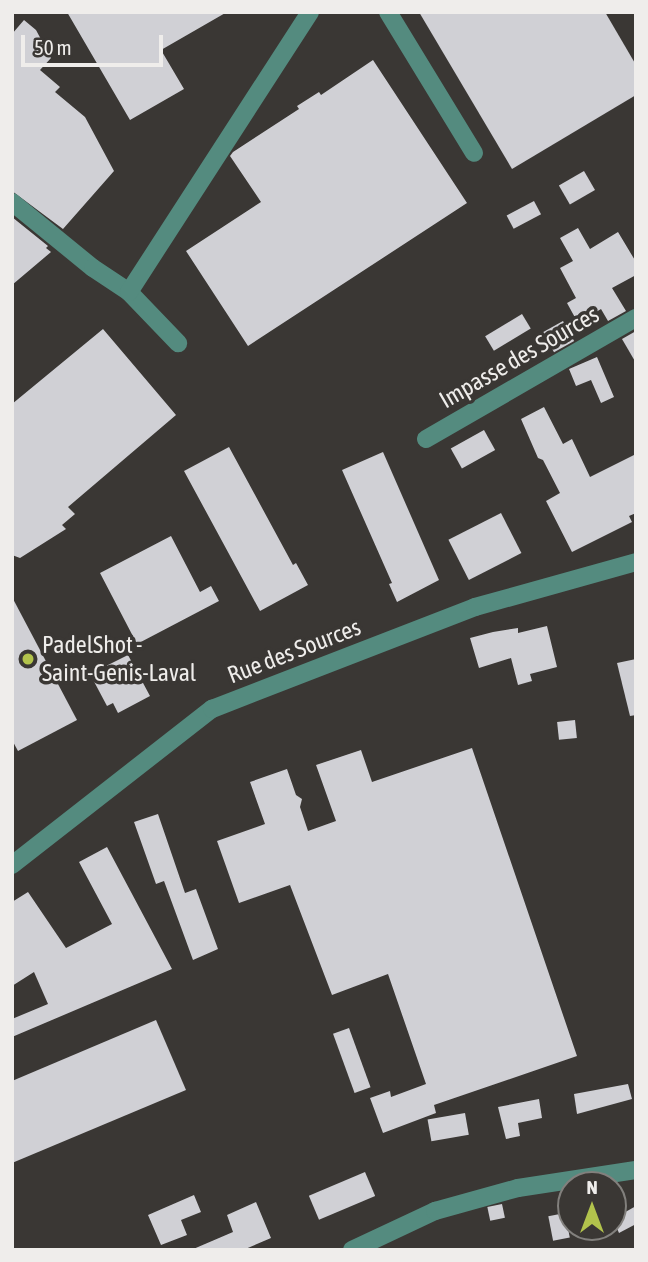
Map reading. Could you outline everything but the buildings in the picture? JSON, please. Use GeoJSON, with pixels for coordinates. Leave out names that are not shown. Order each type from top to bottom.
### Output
{"type":"FeatureCollection","features":[{"type":"Feature","properties":{"kind":"street"},"geometry":{"type":"LineString","coordinates":[[130,292],[310,12]]}},
{"type":"Feature","properties":{"kind":"street"},"geometry":{"type":"LineString","coordinates":[[388,12],[474,153]]}},
{"type":"Feature","properties":{"kind":"street"},"geometry":{"type":"LineString","coordinates":[[12,202],[93,268],[130,292],[178,343]]}},
{"type":"Feature","properties":{"kind":"street","name":"Impasse des Sources"},"geometry":{"type":"LineString","coordinates":[[426,439],[636,318]]}},
{"type":"Feature","properties":{"kind":"street","name":"Rue des Sources"},"geometry":{"type":"LineString","coordinates":[[12,865],[212,709],[475,607],[636,562]]}},
{"type":"Feature","properties":{"kind":"street"},"geometry":{"type":"LineString","coordinates":[[352,1250],[435,1211],[518,1188],[636,1170]]}},
{"type":"Feature","properties":{"kind":"place","name":"PadelShot - Saint-Genis-Laval"},"geometry":{"type":"Point","coordinates":[28,659]}}]}
